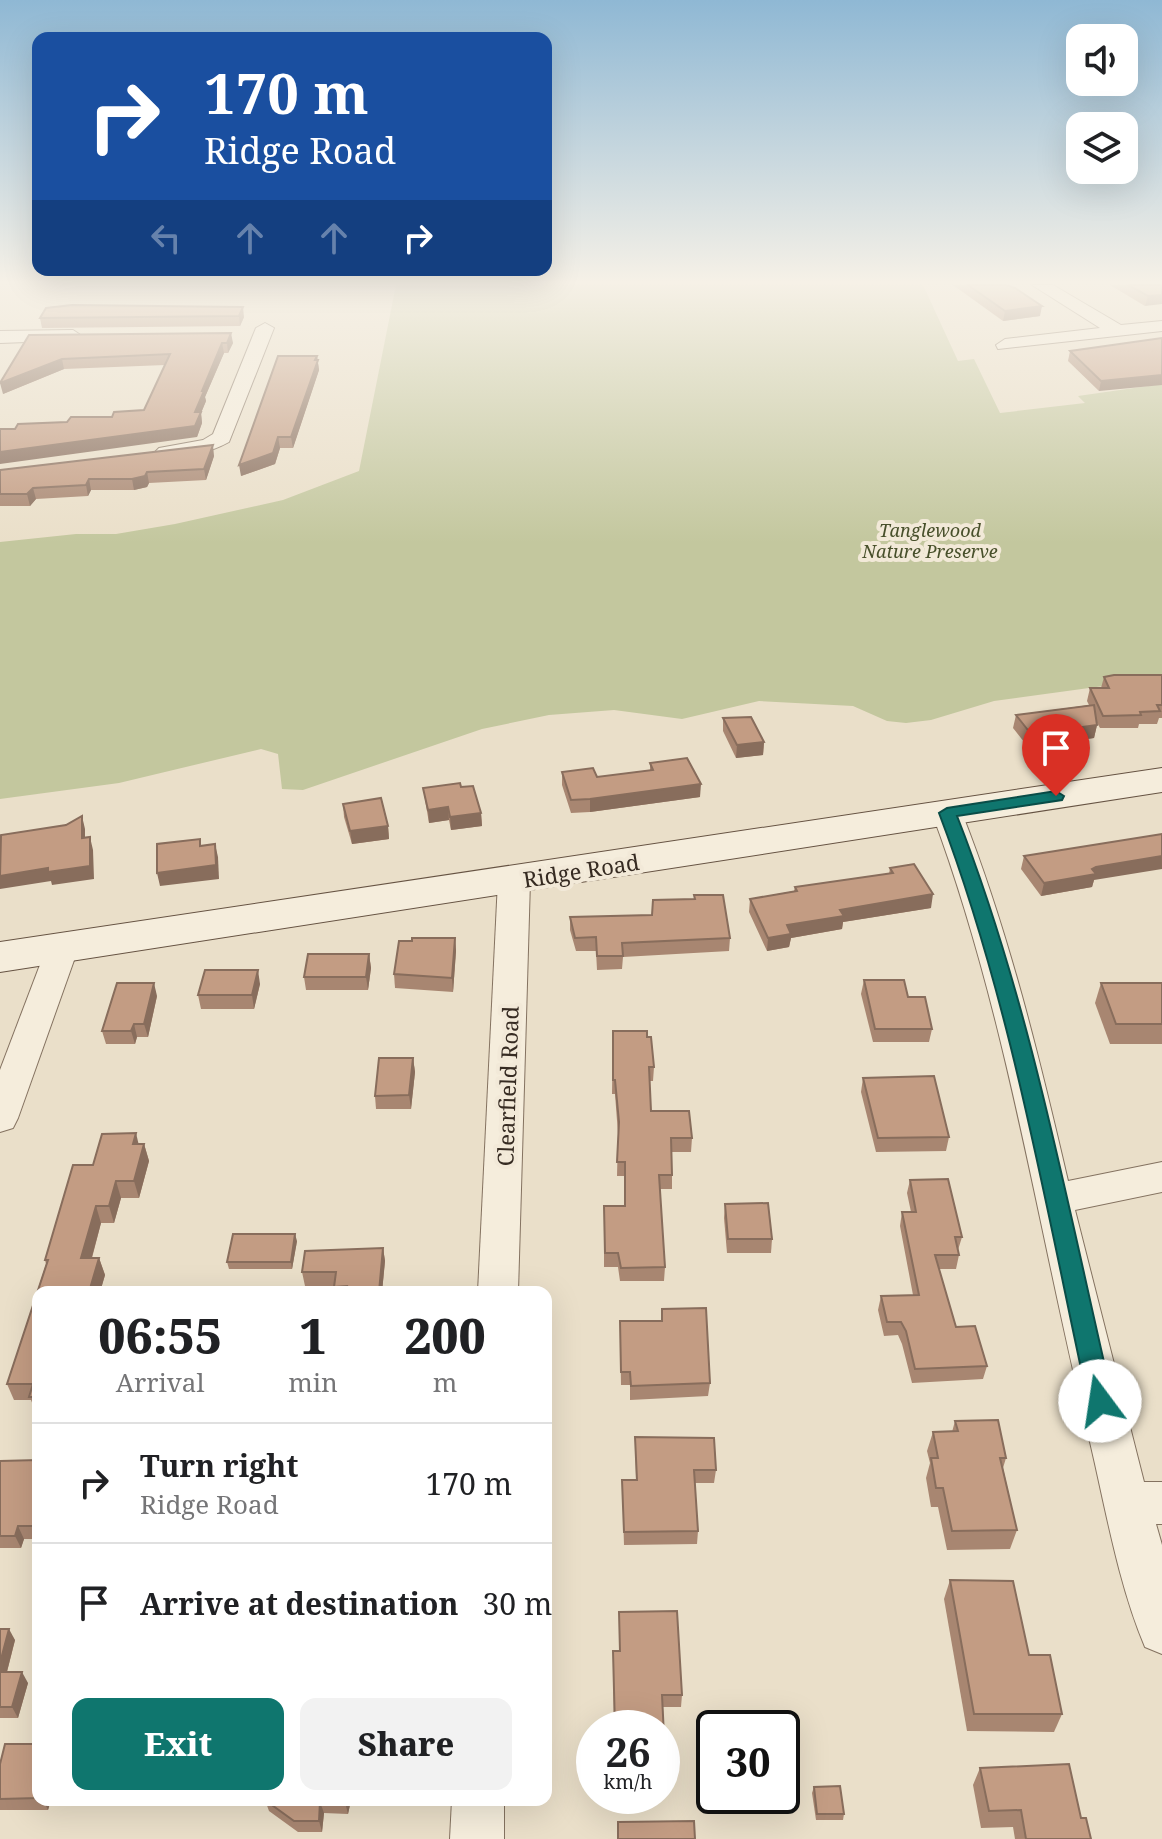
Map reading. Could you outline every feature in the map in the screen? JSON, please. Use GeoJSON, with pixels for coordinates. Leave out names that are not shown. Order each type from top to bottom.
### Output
{"type":"FeatureCollection","features":[{"type":"Feature","properties":{"kind":"street"},"geometry":{"type":"LineString","coordinates":[[137,455],[199,447],[222,438],[245,371]]}},
{"type":"Feature","properties":{"kind":"street","name":"Ridge Road"},"geometry":{"type":"LineString","coordinates":[[0,957],[1162,780]]}},
{"type":"Feature","properties":{"kind":"street"},"geometry":{"type":"LineString","coordinates":[[947,813],[974,882],[1012,1010],[1053,1199],[1145,1503],[1162,1630]]}},
{"type":"Feature","properties":{"kind":"street","name":"Clearfield Road"},"geometry":{"type":"LineString","coordinates":[[498,1286],[514,881]]}},
{"type":"Feature","properties":{"kind":"street"},"geometry":{"type":"LineString","coordinates":[[0,1118],[62,949]]}},
{"type":"Feature","properties":{"kind":"street"},"geometry":{"type":"LineString","coordinates":[[1053,1199],[1162,1177]]}},
{"type":"Feature","properties":{"kind":"street"},"geometry":{"type":"LineString","coordinates":[[477,1839],[478,1806]]}},
{"type":"Feature","properties":{"kind":"green space","name":"Tanglewood Nature Preserve"},"geometry":{"type":"Polygon","coordinates":[[[379,371],[980,371],[1000,413],[1085,403],[1078,396],[1162,384],[1162,678],[994,701],[931,720],[906,723],[887,721],[853,706],[759,701],[682,719],[614,710],[549,715],[482,729],[303,790],[282,789],[278,754],[261,749],[119,783],[0,799],[0,542],[76,534],[116,534],[175,524],[283,500],[359,471],[379,371]]]}},
{"type":"Feature","properties":{"kind":"building"},"geometry":{"type":"Polygon","coordinates":[[[7,371],[31,371],[0,383],[7,371]]]}},
{"type":"Feature","properties":{"kind":"building"},"geometry":{"type":"Polygon","coordinates":[[[162,371],[210,371],[195,412],[201,412],[195,426],[0,452],[0,429],[15,429],[18,424],[67,422],[71,417],[112,417],[114,412],[144,410],[162,371]]]}},
{"type":"Feature","properties":{"kind":"building"},"geometry":{"type":"Polygon","coordinates":[[[273,371],[314,371],[291,437],[278,437],[273,453],[239,465],[273,371]]]}},
{"type":"Feature","properties":{"kind":"building"},"geometry":{"type":"Polygon","coordinates":[[[1090,371],[1162,371],[1162,375],[1101,381],[1090,371]]]}},
{"type":"Feature","properties":{"kind":"building"},"geometry":{"type":"Polygon","coordinates":[[[213,445],[204,469],[147,472],[145,476],[132,479],[89,479],[86,485],[33,488],[27,494],[0,494],[0,470],[213,445]]]}},
{"type":"Feature","properties":{"kind":"building"},"geometry":{"type":"Polygon","coordinates":[[[1162,675],[1162,705],[1157,705],[1160,711],[1103,716],[1090,688],[1109,688],[1104,677],[1162,675]]]}},
{"type":"Feature","properties":{"kind":"building"},"geometry":{"type":"Polygon","coordinates":[[[1094,705],[1097,725],[1031,734],[1016,715],[1094,705]]]}},
{"type":"Feature","properties":{"kind":"building"},"geometry":{"type":"Polygon","coordinates":[[[751,717],[764,742],[737,745],[723,718],[751,717]]]}},
{"type":"Feature","properties":{"kind":"building"},"geometry":{"type":"Polygon","coordinates":[[[687,758],[701,784],[590,799],[571,800],[562,772],[593,768],[597,777],[653,770],[650,763],[687,758]]]}},
{"type":"Feature","properties":{"kind":"building"},"geometry":{"type":"Polygon","coordinates":[[[460,783],[461,787],[473,786],[481,813],[450,817],[448,807],[428,810],[423,788],[460,783]]]}},
{"type":"Feature","properties":{"kind":"building"},"geometry":{"type":"Polygon","coordinates":[[[381,798],[388,826],[350,831],[343,804],[381,798]]]}},
{"type":"Feature","properties":{"kind":"building"},"geometry":{"type":"Polygon","coordinates":[[[82,816],[82,838],[90,837],[90,866],[48,872],[48,868],[0,876],[1,835],[66,825],[82,816]]]}},
{"type":"Feature","properties":{"kind":"building"},"geometry":{"type":"Polygon","coordinates":[[[1162,834],[1162,856],[1096,867],[1092,869],[1096,874],[1044,883],[1024,856],[1162,834]]]}},
{"type":"Feature","properties":{"kind":"building"},"geometry":{"type":"Polygon","coordinates":[[[200,839],[200,846],[215,844],[216,865],[157,873],[157,844],[200,839]]]}},
{"type":"Feature","properties":{"kind":"building"},"geometry":{"type":"Polygon","coordinates":[[[914,864],[933,894],[840,910],[844,916],[787,925],[791,934],[768,938],[750,899],[797,891],[795,887],[893,873],[890,868],[914,864]]]}},
{"type":"Feature","properties":{"kind":"building"},"geometry":{"type":"Polygon","coordinates":[[[694,895],[723,895],[730,938],[622,943],[623,956],[597,956],[596,937],[575,938],[570,917],[652,915],[653,900],[695,899],[694,895]]]}},
{"type":"Feature","properties":{"kind":"building"},"geometry":{"type":"Polygon","coordinates":[[[412,938],[455,938],[452,978],[394,974],[399,941],[412,941],[412,938]]]}},
{"type":"Feature","properties":{"kind":"building"},"geometry":{"type":"Polygon","coordinates":[[[308,954],[369,954],[366,977],[304,977],[308,954]]]}},
{"type":"Feature","properties":{"kind":"building"},"geometry":{"type":"Polygon","coordinates":[[[205,970],[258,970],[252,995],[198,995],[205,970]]]}},
{"type":"Feature","properties":{"kind":"building"},"geometry":{"type":"Polygon","coordinates":[[[864,980],[904,980],[908,997],[925,997],[932,1029],[875,1029],[864,980]]]}},
{"type":"Feature","properties":{"kind":"building"},"geometry":{"type":"Polygon","coordinates":[[[117,983],[154,983],[144,1024],[134,1024],[131,1031],[102,1031],[117,983]]]}},
{"type":"Feature","properties":{"kind":"building"},"geometry":{"type":"Polygon","coordinates":[[[1101,983],[1162,983],[1162,1024],[1116,1024],[1101,983]]]}},
{"type":"Feature","properties":{"kind":"building"},"geometry":{"type":"Polygon","coordinates":[[[613,1031],[647,1031],[647,1037],[651,1037],[654,1067],[649,1067],[651,1111],[689,1111],[692,1138],[671,1138],[672,1175],[659,1175],[665,1267],[621,1268],[618,1253],[605,1253],[604,1206],[625,1206],[625,1162],[617,1162],[619,1122],[613,1080],[613,1031]]]}},
{"type":"Feature","properties":{"kind":"building"},"geometry":{"type":"Polygon","coordinates":[[[379,1058],[413,1058],[409,1095],[375,1096],[379,1058]]]}},
{"type":"Feature","properties":{"kind":"building"},"geometry":{"type":"Polygon","coordinates":[[[934,1076],[949,1137],[878,1138],[863,1078],[934,1076]]]}},
{"type":"Feature","properties":{"kind":"building"},"geometry":{"type":"Polygon","coordinates":[[[136,1133],[133,1144],[144,1144],[134,1181],[116,1181],[109,1206],[96,1206],[81,1258],[99,1258],[91,1286],[39,1286],[73,1165],[93,1165],[102,1134],[136,1133]]]}},
{"type":"Feature","properties":{"kind":"building"},"geometry":{"type":"Polygon","coordinates":[[[948,1179],[962,1237],[955,1237],[959,1255],[935,1255],[956,1327],[975,1326],[987,1366],[915,1369],[906,1331],[901,1322],[887,1322],[881,1296],[919,1295],[902,1212],[916,1212],[910,1180],[948,1179]]]}},
{"type":"Feature","properties":{"kind":"building"},"geometry":{"type":"Polygon","coordinates":[[[768,1203],[772,1239],[728,1239],[725,1204],[768,1203]]]}},
{"type":"Feature","properties":{"kind":"building"},"geometry":{"type":"Polygon","coordinates":[[[233,1234],[295,1234],[291,1262],[227,1262],[233,1234]]]}},
{"type":"Feature","properties":{"kind":"building"},"geometry":{"type":"Polygon","coordinates":[[[383,1248],[380,1286],[334,1286],[336,1272],[302,1272],[305,1251],[383,1248]]]}},
{"type":"Feature","properties":{"kind":"building"},"geometry":{"type":"Polygon","coordinates":[[[32,1308],[32,1384],[7,1384],[32,1308]]]}},
{"type":"Feature","properties":{"kind":"building"},"geometry":{"type":"Polygon","coordinates":[[[706,1308],[710,1383],[631,1386],[630,1372],[621,1372],[620,1321],[662,1321],[662,1309],[706,1308]]]}},
{"type":"Feature","properties":{"kind":"building"},"geometry":{"type":"Polygon","coordinates":[[[998,1420],[1006,1458],[1000,1458],[1017,1530],[952,1531],[943,1488],[936,1488],[931,1458],[938,1458],[933,1432],[958,1431],[955,1421],[998,1420]]]}},
{"type":"Feature","properties":{"kind":"building"},"geometry":{"type":"Polygon","coordinates":[[[635,1437],[714,1438],[716,1470],[694,1470],[698,1531],[624,1532],[622,1480],[637,1480],[635,1437]]]}},
{"type":"Feature","properties":{"kind":"building"},"geometry":{"type":"Polygon","coordinates":[[[32,1460],[32,1526],[18,1526],[15,1536],[0,1536],[0,1461],[32,1460]]]}},
{"type":"Feature","properties":{"kind":"building"},"geometry":{"type":"Polygon","coordinates":[[[950,1580],[1013,1581],[1029,1655],[1050,1655],[1062,1714],[974,1714],[950,1580]]]}},
{"type":"Feature","properties":{"kind":"building"},"geometry":{"type":"Polygon","coordinates":[[[677,1611],[682,1695],[662,1695],[663,1710],[615,1710],[613,1651],[620,1651],[619,1612],[677,1611]]]}},
{"type":"Feature","properties":{"kind":"building"},"geometry":{"type":"Polygon","coordinates":[[[0,1629],[9,1629],[0,1663],[0,1629]]]}},
{"type":"Feature","properties":{"kind":"building"},"geometry":{"type":"Polygon","coordinates":[[[0,1672],[22,1672],[12,1707],[0,1707],[0,1672]]]}},
{"type":"Feature","properties":{"kind":"building"},"geometry":{"type":"Polygon","coordinates":[[[5,1744],[32,1744],[32,1798],[0,1799],[0,1764],[5,1744]]]}},
{"type":"Feature","properties":{"kind":"building"},"geometry":{"type":"Polygon","coordinates":[[[1069,1764],[1081,1818],[1086,1818],[1091,1839],[1026,1839],[1021,1810],[989,1811],[980,1768],[1069,1764]]]}},
{"type":"Feature","properties":{"kind":"building"},"geometry":{"type":"Polygon","coordinates":[[[840,1786],[844,1814],[817,1814],[814,1787],[840,1786]]]}},
{"type":"Feature","properties":{"kind":"building"},"geometry":{"type":"Polygon","coordinates":[[[273,1806],[320,1806],[319,1821],[294,1821],[273,1806]]]}},
{"type":"Feature","properties":{"kind":"building"},"geometry":{"type":"Polygon","coordinates":[[[694,1821],[695,1839],[618,1839],[618,1822],[694,1821]]]}},
{"type":"Feature","properties":{"kind":"route"},"geometry":{"type":"LineString","coordinates":[[1056,796],[947,813],[974,882],[1012,1010],[1100,1401]]}}]}
